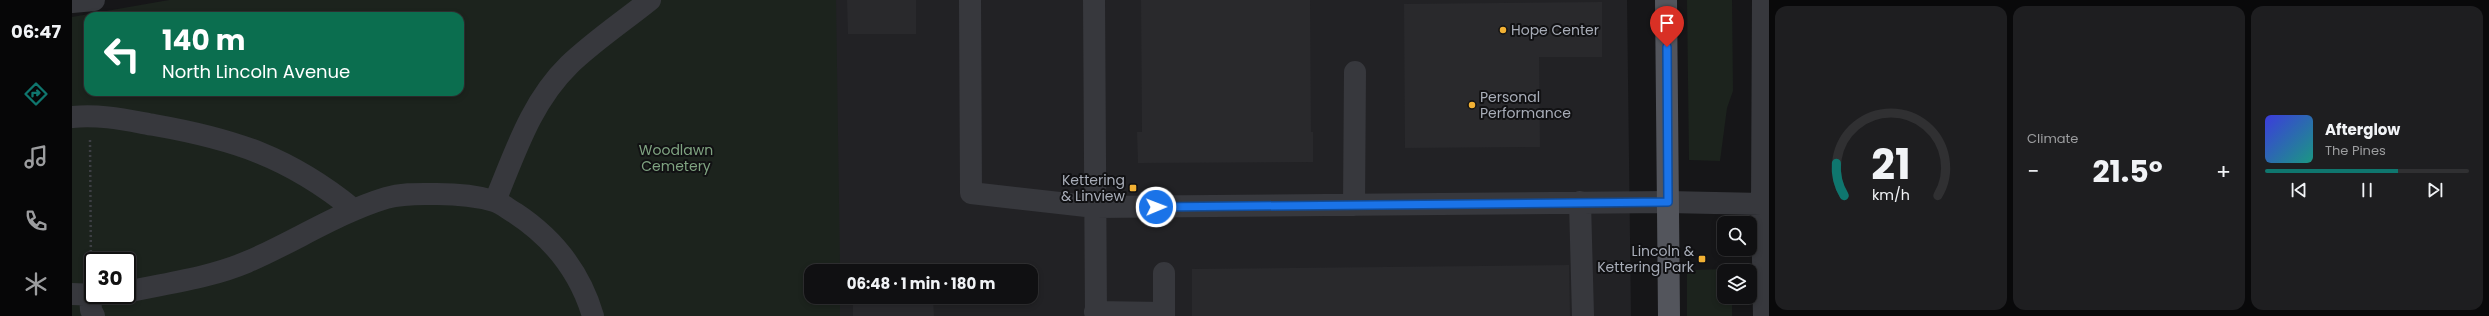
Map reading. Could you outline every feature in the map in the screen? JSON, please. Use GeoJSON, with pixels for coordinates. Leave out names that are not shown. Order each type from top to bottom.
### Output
{"type":"FeatureCollection","features":[{"type":"Feature","properties":{"kind":"main road"},"geometry":{"type":"LineString","coordinates":[[1666,0],[1668,316]]}},
{"type":"Feature","properties":{"kind":"street"},"geometry":{"type":"LineString","coordinates":[[72,2],[94,0]]}},
{"type":"Feature","properties":{"kind":"street"},"geometry":{"type":"LineString","coordinates":[[495,201],[526,125],[549,88],[569,65],[650,0]]}},
{"type":"Feature","properties":{"kind":"street"},"geometry":{"type":"LineString","coordinates":[[970,0],[971,194],[1095,207],[1580,202],[1762,204]]}},
{"type":"Feature","properties":{"kind":"street"},"geometry":{"type":"LineString","coordinates":[[1094,0],[1096,314],[1164,314],[1164,273]]}},
{"type":"Feature","properties":{"kind":"street"},"geometry":{"type":"LineString","coordinates":[[1763,0],[1762,204],[1764,316]]}},
{"type":"Feature","properties":{"kind":"street"},"geometry":{"type":"LineString","coordinates":[[1354,205],[1355,72]]}},
{"type":"Feature","properties":{"kind":"street"},"geometry":{"type":"LineString","coordinates":[[72,117],[99,115],[205,134],[256,150],[297,169],[331,191],[353,209]]}},
{"type":"Feature","properties":{"kind":"street"},"geometry":{"type":"LineString","coordinates":[[136,290],[209,275],[246,263],[353,209],[388,198],[414,194],[452,194],[495,201],[529,223],[559,249],[588,297],[593,316]]}},
{"type":"Feature","properties":{"kind":"street"},"geometry":{"type":"LineString","coordinates":[[1580,202],[1583,316]]}},
{"type":"Feature","properties":{"kind":"path"},"geometry":{"type":"LineString","coordinates":[[88,305],[90,135]]}},
{"type":"Feature","properties":{"kind":"shaded area"},"geometry":{"type":"Polygon","coordinates":[[[835,0],[1627,0],[1631,316],[837,316],[837,304],[1038,304],[1038,264],[836,264],[835,0]]]}},
{"type":"Feature","properties":{"kind":"green space","name":"Woodlawn Cemetery"},"geometry":{"type":"Polygon","coordinates":[[[169,0],[836,0],[840,264],[804,264],[804,304],[840,304],[840,316],[72,316],[72,17],[84,15],[84,96],[464,96],[464,12],[101,12],[169,0]]]}},
{"type":"Feature","properties":{"kind":"green space"},"geometry":{"type":"Polygon","coordinates":[[[1687,0],[1732,0],[1733,91],[1727,108],[1720,161],[1689,160],[1687,0]]]}},
{"type":"Feature","properties":{"kind":"green space"},"geometry":{"type":"Polygon","coordinates":[[[1717,269],[1717,304],[1732,304],[1732,316],[1687,316],[1687,270],[1717,269]]]}},
{"type":"Feature","properties":{"kind":"building"},"geometry":{"type":"Polygon","coordinates":[[[847,0],[916,0],[916,34],[848,34],[847,0]]]}},
{"type":"Feature","properties":{"kind":"building"},"geometry":{"type":"Polygon","coordinates":[[[1141,0],[1310,0],[1311,132],[1313,132],[1313,162],[1138,163],[1137,132],[1142,132],[1141,0]]]}},
{"type":"Feature","properties":{"kind":"building"},"geometry":{"type":"Polygon","coordinates":[[[1602,2],[1602,57],[1539,57],[1540,147],[1405,148],[1404,4],[1602,2]]]}},
{"type":"Feature","properties":{"kind":"building"},"geometry":{"type":"Polygon","coordinates":[[[933,263],[933,264],[853,264],[933,263]]]}},
{"type":"Feature","properties":{"kind":"building"},"geometry":{"type":"Polygon","coordinates":[[[1569,265],[1570,316],[1192,316],[1192,269],[1569,265]]]}},
{"type":"Feature","properties":{"kind":"building"},"geometry":{"type":"Polygon","coordinates":[[[853,304],[933,304],[934,316],[853,316],[853,304]]]}},
{"type":"Feature","properties":{"kind":"place","name":"Hope Center"},"geometry":{"type":"Point","coordinates":[1503,30]}},
{"type":"Feature","properties":{"kind":"place","name":"Personal Performance"},"geometry":{"type":"Point","coordinates":[1472,105]}},
{"type":"Feature","properties":{"kind":"place","name":"Kettering & Linview"},"geometry":{"type":"Point","coordinates":[1133,188]}},
{"type":"Feature","properties":{"kind":"place","name":"Lincoln & Kettering Park"},"geometry":{"type":"Point","coordinates":[1702,259]}},
{"type":"Feature","properties":{"kind":"route"},"geometry":{"type":"LineString","coordinates":[[1156,207],[1668,202],[1667,47]]}}]}
